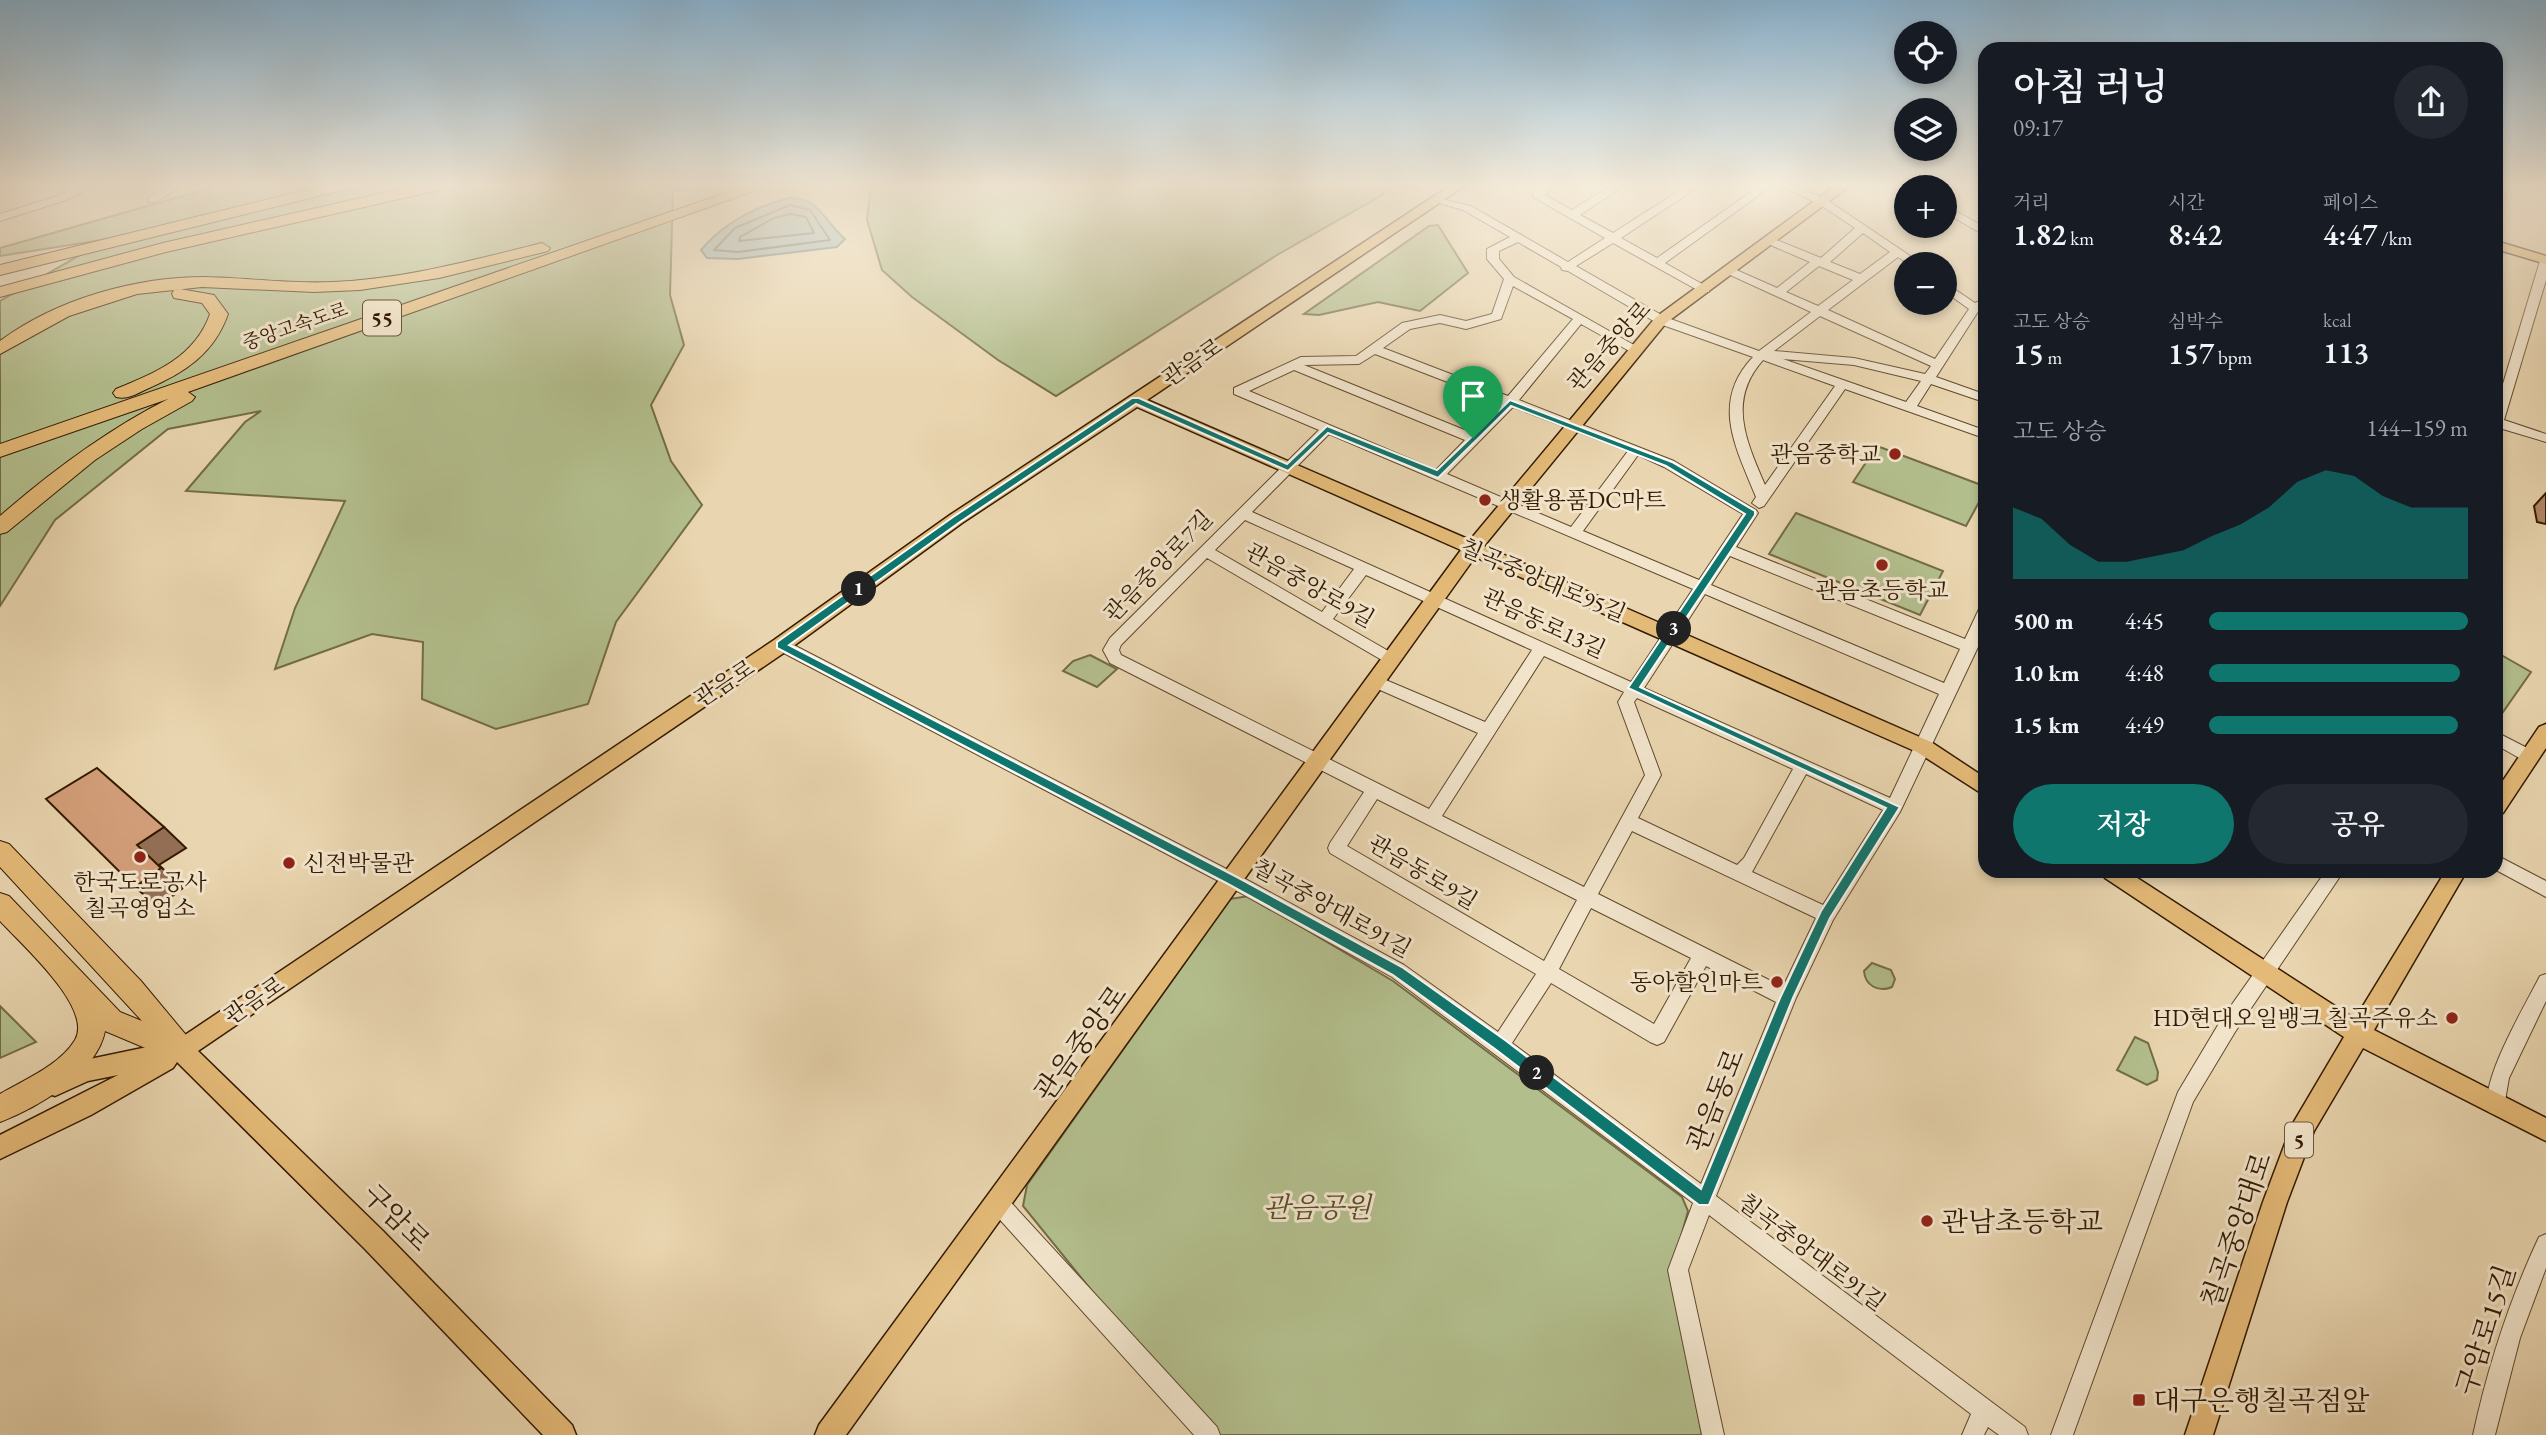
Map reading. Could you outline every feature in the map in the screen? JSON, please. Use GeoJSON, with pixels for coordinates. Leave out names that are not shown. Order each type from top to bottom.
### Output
{"type":"FeatureCollection","features":[{"type":"Feature","properties":{"kind":"highway"},"geometry":{"type":"LineString","coordinates":[[0,270],[73,252]]}},
{"type":"Feature","properties":{"kind":"highway"},"geometry":{"type":"LineString","coordinates":[[0,279],[107,252]]}},
{"type":"Feature","properties":{"kind":"highway"},"geometry":{"type":"LineString","coordinates":[[0,285],[134,252]]}},
{"type":"Feature","properties":{"kind":"highway"},"geometry":{"type":"LineString","coordinates":[[0,292],[148,252]]}},
{"type":"Feature","properties":{"kind":"highway"},"geometry":{"type":"LineString","coordinates":[[0,349],[68,311],[129,291],[183,283],[331,287],[386,283],[471,267],[526,252]]}},
{"type":"Feature","properties":{"kind":"highway","name":"중앙고속도로"},"geometry":{"type":"LineString","coordinates":[[0,442],[548,252]]}},
{"type":"Feature","properties":{"kind":"highway","name":"중앙고속도로"},"geometry":{"type":"LineString","coordinates":[[0,451],[571,252]]}},
{"type":"Feature","properties":{"kind":"highway"},"geometry":{"type":"LineString","coordinates":[[0,358],[17,344],[74,313],[134,295],[176,293],[208,299],[219,314],[215,331],[196,354],[164,375],[114,396],[0,435]]}},
{"type":"Feature","properties":{"kind":"highway"},"geometry":{"type":"LineString","coordinates":[[0,527],[63,471],[135,425],[227,378],[368,323]]}},
{"type":"Feature","properties":{"kind":"highway"},"geometry":{"type":"LineString","coordinates":[[0,851],[132,989],[181,1050]]}},
{"type":"Feature","properties":{"kind":"highway"},"geometry":{"type":"LineString","coordinates":[[0,904],[110,1021],[181,1050]]}},
{"type":"Feature","properties":{"kind":"highway"},"geometry":{"type":"LineString","coordinates":[[0,1109],[72,1063],[84,1051],[91,1037],[91,1019],[75,983]]}},
{"type":"Feature","properties":{"kind":"main road","name":"관음로"},"geometry":{"type":"LineString","coordinates":[[0,1109],[85,1071],[181,1050],[781,645],[956,519],[1357,252]]}},
{"type":"Feature","properties":{"kind":"main road","name":"관음중앙로"},"geometry":{"type":"LineString","coordinates":[[829,1435],[1471,550],[1510,505],[1570,426],[1661,320],[1755,252]]}},
{"type":"Feature","properties":{"kind":"main road"},"geometry":{"type":"LineString","coordinates":[[2519,252],[2546,260]]}},
{"type":"Feature","properties":{"kind":"main road","name":"칠곡중앙대로95길"},"geometry":{"type":"LineString","coordinates":[[1135,400],[1924,747],[1978,783]]}},
{"type":"Feature","properties":{"kind":"main road"},"geometry":{"type":"LineString","coordinates":[[2503,796],[2546,732]]}},
{"type":"Feature","properties":{"kind":"main road"},"geometry":{"type":"LineString","coordinates":[[2121,878],[2359,1034],[2546,1130]]}},
{"type":"Feature","properties":{"kind":"main road","name":"칠곡중앙대로"},"geometry":{"type":"LineString","coordinates":[[2199,1435],[2274,1202],[2304,1125],[2452,878]]}},
{"type":"Feature","properties":{"kind":"main road"},"geometry":{"type":"LineString","coordinates":[[0,1147],[83,1107],[181,1050]]}},
{"type":"Feature","properties":{"kind":"main road","name":"구암로"},"geometry":{"type":"LineString","coordinates":[[181,1050],[452,1317],[562,1435]]}},
{"type":"Feature","properties":{"kind":"street"},"geometry":{"type":"LineString","coordinates":[[1493,252],[1493,259],[1510,279],[1635,349]]}},
{"type":"Feature","properties":{"kind":"street"},"geometry":{"type":"LineString","coordinates":[[1540,252],[1661,320],[1978,432]]}},
{"type":"Feature","properties":{"kind":"street"},"geometry":{"type":"LineString","coordinates":[[1566,268],[1594,252]]}},
{"type":"Feature","properties":{"kind":"street"},"geometry":{"type":"LineString","coordinates":[[1640,252],[1704,290]]}},
{"type":"Feature","properties":{"kind":"street"},"geometry":{"type":"LineString","coordinates":[[1659,262],[1673,252]]}},
{"type":"Feature","properties":{"kind":"street"},"geometry":{"type":"LineString","coordinates":[[1796,252],[1861,279]]}},
{"type":"Feature","properties":{"kind":"street"},"geometry":{"type":"LineString","coordinates":[[1779,292],[1832,252]]}},
{"type":"Feature","properties":{"kind":"street"},"geometry":{"type":"LineString","coordinates":[[1763,497],[1735,418],[1738,390],[1743,377],[1760,356],[1894,254]]}},
{"type":"Feature","properties":{"kind":"street"},"geometry":{"type":"LineString","coordinates":[[2503,400],[2546,260]]}},
{"type":"Feature","properties":{"kind":"street"},"geometry":{"type":"LineString","coordinates":[[1730,271],[1937,364]]}},
{"type":"Feature","properties":{"kind":"street"},"geometry":{"type":"LineString","coordinates":[[1510,279],[1497,316],[1466,325],[1429,320],[1406,326],[1359,360],[1305,360],[1238,391],[1949,692]]}},
{"type":"Feature","properties":{"kind":"street"},"geometry":{"type":"LineString","coordinates":[[1957,292],[1978,304]]}},
{"type":"Feature","properties":{"kind":"street"},"geometry":{"type":"LineString","coordinates":[[1909,408],[1978,308]]}},
{"type":"Feature","properties":{"kind":"street"},"geometry":{"type":"LineString","coordinates":[[1438,475],[1510,402],[1580,318]]}},
{"type":"Feature","properties":{"kind":"street"},"geometry":{"type":"LineString","coordinates":[[1373,349],[1636,449],[1669,464],[1751,513]]}},
{"type":"Feature","properties":{"kind":"street"},"geometry":{"type":"LineString","coordinates":[[1760,356],[1806,355],[1929,376],[1978,396]]}},
{"type":"Feature","properties":{"kind":"street"},"geometry":{"type":"LineString","coordinates":[[1293,365],[1473,438]]}},
{"type":"Feature","properties":{"kind":"street"},"geometry":{"type":"LineString","coordinates":[[1500,1045],[1547,973],[1653,775],[1626,702],[1633,688],[1842,384]]}},
{"type":"Feature","properties":{"kind":"street"},"geometry":{"type":"LineString","coordinates":[[2503,425],[2546,438]]}},
{"type":"Feature","properties":{"kind":"street","name":"관음중앙로7길"},"geometry":{"type":"LineString","coordinates":[[1318,760],[1115,659],[1111,650],[1115,642],[1204,550],[1327,429]]}},
{"type":"Feature","properties":{"kind":"street"},"geometry":{"type":"LineString","coordinates":[[1574,533],[1636,449]]}},
{"type":"Feature","properties":{"kind":"street","name":"관음중앙로9길"},"geometry":{"type":"LineString","coordinates":[[1242,513],[1436,598]]}},
{"type":"Feature","properties":{"kind":"street"},"geometry":{"type":"LineString","coordinates":[[1727,549],[1970,647]]}},
{"type":"Feature","properties":{"kind":"street","name":"관음중앙로9길"},"geometry":{"type":"LineString","coordinates":[[1204,550],[1392,660]]}},
{"type":"Feature","properties":{"kind":"street"},"geometry":{"type":"LineString","coordinates":[[1324,620],[1364,567]]}},
{"type":"Feature","properties":{"kind":"street","name":"관음동로13길"},"geometry":{"type":"LineString","coordinates":[[1436,598],[1894,807]]}},
{"type":"Feature","properties":{"kind":"street","name":"관음동로"},"geometry":{"type":"LineString","coordinates":[[1713,1435],[1678,1270],[1787,998],[1826,915],[1894,807],[1978,628]]}},
{"type":"Feature","properties":{"kind":"street","name":"칠곡중앙대로91길"},"geometry":{"type":"LineString","coordinates":[[781,645],[1232,880],[1398,971],[2017,1435]]}},
{"type":"Feature","properties":{"kind":"street"},"geometry":{"type":"LineString","coordinates":[[1432,818],[1542,647]]}},
{"type":"Feature","properties":{"kind":"street"},"geometry":{"type":"LineString","coordinates":[[1376,682],[1488,730]]}},
{"type":"Feature","properties":{"kind":"street"},"geometry":{"type":"LineString","coordinates":[[2503,742],[2529,756]]}},
{"type":"Feature","properties":{"kind":"street"},"geometry":{"type":"LineString","coordinates":[[1318,760],[1787,998]]}},
{"type":"Feature","properties":{"kind":"street"},"geometry":{"type":"LineString","coordinates":[[1739,873],[1750,863],[1803,765]]}},
{"type":"Feature","properties":{"kind":"street","name":"관음동로9길"},"geometry":{"type":"LineString","coordinates":[[1375,789],[1336,848],[1657,1036],[1702,955]]}},
{"type":"Feature","properties":{"kind":"street"},"geometry":{"type":"LineString","coordinates":[[1630,822],[1826,915]]}},
{"type":"Feature","properties":{"kind":"street"},"geometry":{"type":"LineString","coordinates":[[2503,866],[2546,890]]}},
{"type":"Feature","properties":{"kind":"street"},"geometry":{"type":"LineString","coordinates":[[2062,1435],[2185,1098],[2228,1026],[2267,974],[2330,878]]}},
{"type":"Feature","properties":{"kind":"street"},"geometry":{"type":"LineString","coordinates":[[2496,1106],[2500,1077],[2546,982]]}},
{"type":"Feature","properties":{"kind":"street"},"geometry":{"type":"LineString","coordinates":[[999,1204],[1209,1435]]}},
{"type":"Feature","properties":{"kind":"street","name":"구암로15길"},"geometry":{"type":"LineString","coordinates":[[2484,1435],[2493,1391],[2526,1288],[2546,1244]]}},
{"type":"Feature","properties":{"kind":"street"},"geometry":{"type":"LineString","coordinates":[[1973,1435],[1983,1411]]}},
{"type":"Feature","properties":{"kind":"green space"},"geometry":{"type":"Polygon","coordinates":[[[0,252],[26,252],[0,256],[0,252]]]}},
{"type":"Feature","properties":{"kind":"green space"},"geometry":{"type":"Polygon","coordinates":[[[85,252],[671,252],[670,295],[684,345],[651,405],[671,461],[702,505],[616,622],[588,704],[496,729],[422,699],[423,642],[372,634],[275,669],[295,608],[345,501],[186,491],[245,422],[261,411],[168,429],[55,520],[0,606],[0,301],[85,252]]]}},
{"type":"Feature","properties":{"kind":"green space"},"geometry":{"type":"Polygon","coordinates":[[[877,252],[1282,252],[1056,396],[998,360],[912,297],[882,270],[877,252]]]}},
{"type":"Feature","properties":{"kind":"green space"},"geometry":{"type":"Polygon","coordinates":[[[1392,252],[1455,252],[1468,273],[1420,311],[1378,302],[1319,315],[1304,314],[1392,252]]]}},
{"type":"Feature","properties":{"kind":"green space"},"geometry":{"type":"Polygon","coordinates":[[[1877,446],[1978,484],[1978,504],[1966,526],[1853,482],[1877,446]]]}},
{"type":"Feature","properties":{"kind":"green space"},"geometry":{"type":"Polygon","coordinates":[[[1796,513],[1943,571],[1920,615],[1769,554],[1796,513]]]}},
{"type":"Feature","properties":{"kind":"green space"},"geometry":{"type":"Polygon","coordinates":[[[1090,655],[1117,669],[1097,687],[1063,671],[1073,661],[1090,655]]]}},
{"type":"Feature","properties":{"kind":"green space"},"geometry":{"type":"Polygon","coordinates":[[[2503,656],[2531,672],[2503,712],[2503,656]]]}},
{"type":"Feature","properties":{"kind":"green space","name":"관음공원"},"geometry":{"type":"Polygon","coordinates":[[[1249,896],[1393,981],[1682,1197],[1688,1211],[1672,1271],[1702,1435],[1209,1435],[1023,1206],[1027,1185],[1230,899],[1249,896]]]}},
{"type":"Feature","properties":{"kind":"green space"},"geometry":{"type":"Polygon","coordinates":[[[1872,963],[1891,970],[1895,979],[1892,987],[1882,989],[1870,984],[1864,971],[1872,963]]]}},
{"type":"Feature","properties":{"kind":"green space"},"geometry":{"type":"Polygon","coordinates":[[[0,1006],[36,1042],[0,1058],[0,1006]]]}},
{"type":"Feature","properties":{"kind":"green space"},"geometry":{"type":"Polygon","coordinates":[[[2135,1037],[2148,1043],[2158,1072],[2157,1080],[2147,1085],[2117,1070],[2135,1037]]]}},
{"type":"Feature","properties":{"kind":"water"},"geometry":{"type":"Polygon","coordinates":[[[702,252],[796,252],[738,259],[707,258],[702,252]]]}},
{"type":"Feature","properties":{"kind":"building","name":"한국도로공사 칠곡영업소"},"geometry":{"type":"Polygon","coordinates":[[[97,768],[164,827],[137,845],[161,868],[135,887],[46,799],[97,768]]]}},
{"type":"Feature","properties":{"kind":"place","name":"관음중학교"},"geometry":{"type":"Point","coordinates":[1895,454]}},
{"type":"Feature","properties":{"kind":"place","name":"생활용품DC마트"},"geometry":{"type":"Point","coordinates":[1485,500]}},
{"type":"Feature","properties":{"kind":"place","name":"관음초등학교"},"geometry":{"type":"Point","coordinates":[1882,565]}},
{"type":"Feature","properties":{"kind":"place","name":"한국도로공사 칠곡영업소"},"geometry":{"type":"Point","coordinates":[140,857]}},
{"type":"Feature","properties":{"kind":"place","name":"신전박물관"},"geometry":{"type":"Point","coordinates":[289,863]}},
{"type":"Feature","properties":{"kind":"place","name":"동아할인마트"},"geometry":{"type":"Point","coordinates":[1777,982]}},
{"type":"Feature","properties":{"kind":"place","name":"HD현대오일뱅크 칠곡주유소"},"geometry":{"type":"Point","coordinates":[2452,1018]}},
{"type":"Feature","properties":{"kind":"place","name":"관남초등학교"},"geometry":{"type":"Point","coordinates":[1927,1221]}},
{"type":"Feature","properties":{"kind":"place","name":"대구은행칠곡점앞"},"geometry":{"type":"Point","coordinates":[2139,1400]}},
{"type":"Feature","properties":{"kind":"route"},"geometry":{"type":"LineString","coordinates":[[1135,400],[1288,468],[1327,429],[1438,475],[1473,438],[1510,402],[1669,464],[1751,513],[1633,688],[1894,807],[1826,915],[1787,998],[1704,1200],[1398,971],[1232,880],[1020,772],[781,645],[956,519],[1135,400]]}}]}
